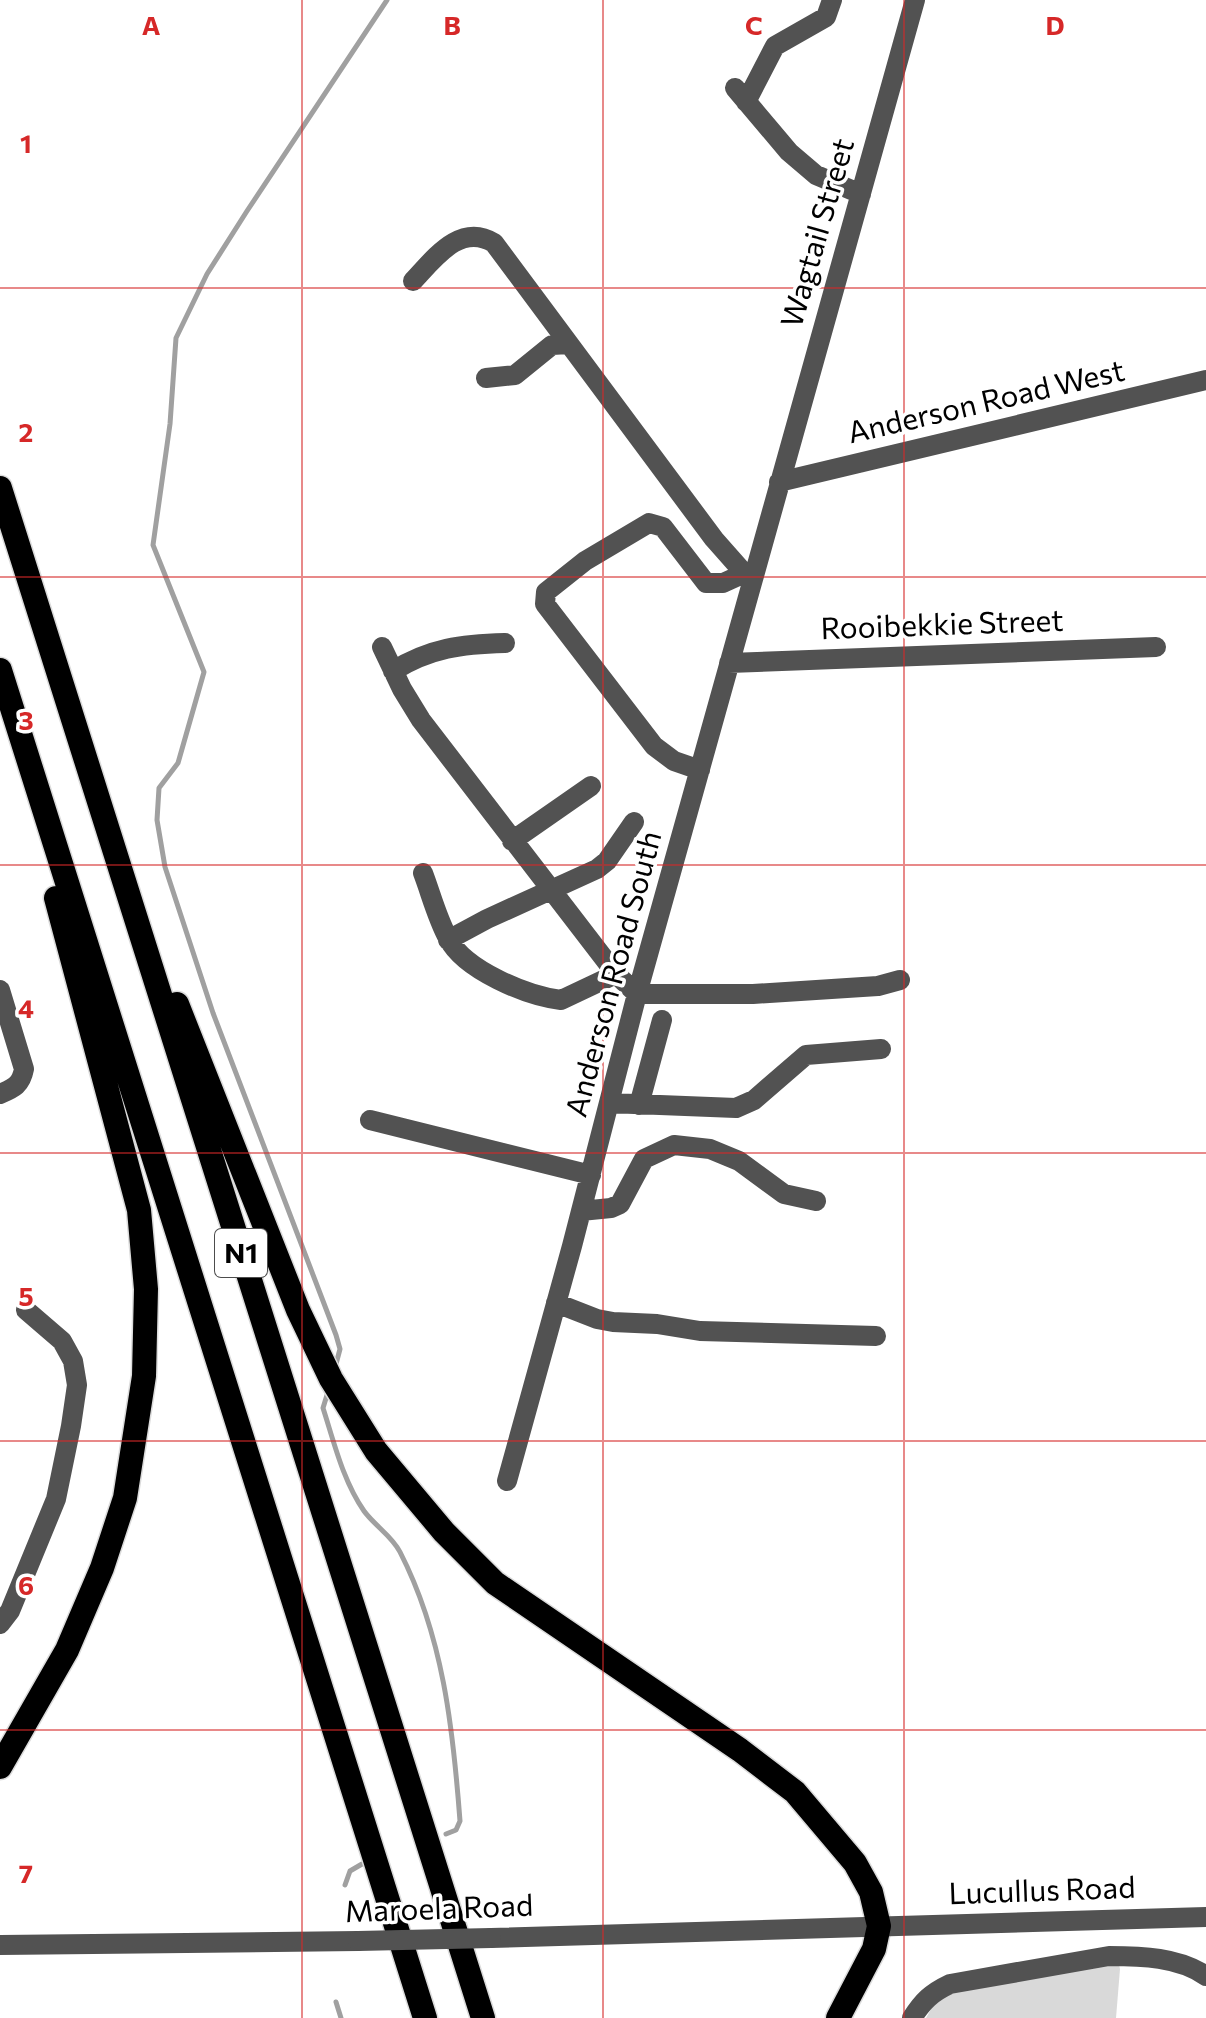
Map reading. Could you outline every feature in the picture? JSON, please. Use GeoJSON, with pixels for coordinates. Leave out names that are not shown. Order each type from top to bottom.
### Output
{"type":"FeatureCollection","features":[{"type":"Feature","properties":{"kind":"highway","name":"N1"},"geometry":{"type":"LineString","coordinates":[[0,488],[483,2018]]}},
{"type":"Feature","properties":{"kind":"highway","name":"N1"},"geometry":{"type":"LineString","coordinates":[[0,670],[425,2018]]}},
{"type":"Feature","properties":{"kind":"highway"},"geometry":{"type":"LineString","coordinates":[[0,682],[139,1210],[146,1289],[144,1376],[125,1498],[102,1568],[67,1650],[0,1767]]}},
{"type":"Feature","properties":{"kind":"highway"},"geometry":{"type":"LineString","coordinates":[[103,816],[298,1310],[331,1379],[376,1451],[444,1532],[495,1583],[740,1750],[795,1792],[855,1863],[871,1892],[879,1926],[874,1949],[838,2018]]}},
{"type":"Feature","properties":{"kind":"street"},"geometry":{"type":"LineString","coordinates":[[832,0],[826,17],[775,46],[740,95],[789,152],[816,175],[861,194]]}},
{"type":"Feature","properties":{"kind":"street","name":"Wagtail Street"},"geometry":{"type":"LineString","coordinates":[[779,482],[915,0]]}},
{"type":"Feature","properties":{"kind":"street"},"geometry":{"type":"LineString","coordinates":[[413,281],[458,238],[488,239],[494,243],[714,539],[749,577],[706,583],[663,527],[649,523],[585,561],[546,592],[544,597],[545,604],[654,746],[674,761],[700,770]]}},
{"type":"Feature","properties":{"kind":"street"},"geometry":{"type":"LineString","coordinates":[[486,378],[504,379],[515,375],[552,345],[569,344]]}},
{"type":"Feature","properties":{"kind":"street","name":"Anderson Road West"},"geometry":{"type":"LineString","coordinates":[[779,482],[1206,380]]}},
{"type":"Feature","properties":{"kind":"street","name":"Anderson Road South"},"geometry":{"type":"LineString","coordinates":[[507,1481],[729,663],[749,577],[779,482]]}},
{"type":"Feature","properties":{"kind":"street"},"geometry":{"type":"LineString","coordinates":[[393,671],[456,645],[505,643]]}},
{"type":"Feature","properties":{"kind":"street"},"geometry":{"type":"LineString","coordinates":[[382,647],[421,720],[551,892],[616,974],[637,994],[753,994],[878,986],[900,980]]}},
{"type":"Feature","properties":{"kind":"street","name":"Rooibekkie Street"},"geometry":{"type":"LineString","coordinates":[[729,663],[1156,647]]}},
{"type":"Feature","properties":{"kind":"street"},"geometry":{"type":"LineString","coordinates":[[512,841],[591,786]]}},
{"type":"Feature","properties":{"kind":"street"},"geometry":{"type":"LineString","coordinates":[[448,940],[597,869],[607,861],[634,822]]}},
{"type":"Feature","properties":{"kind":"street"},"geometry":{"type":"LineString","coordinates":[[423,873],[448,940],[480,970],[556,1000],[567,1000],[616,974]]}},
{"type":"Feature","properties":{"kind":"street"},"geometry":{"type":"LineString","coordinates":[[0,990],[24,1069],[17,1087],[0,1094]]}},
{"type":"Feature","properties":{"kind":"street"},"geometry":{"type":"LineString","coordinates":[[639,1105],[662,1020]]}},
{"type":"Feature","properties":{"kind":"street"},"geometry":{"type":"LineString","coordinates":[[609,1103],[736,1108],[754,1100],[806,1055],[881,1049]]}},
{"type":"Feature","properties":{"kind":"street"},"geometry":{"type":"LineString","coordinates":[[370,1120],[591,1175]]}},
{"type":"Feature","properties":{"kind":"street"},"geometry":{"type":"LineString","coordinates":[[581,1211],[620,1204],[644,1159],[674,1145],[710,1149],[739,1161],[784,1194],[816,1201]]}},
{"type":"Feature","properties":{"kind":"street"},"geometry":{"type":"LineString","coordinates":[[556,1303],[603,1321],[657,1324],[700,1331],[876,1336]]}},
{"type":"Feature","properties":{"kind":"street"},"geometry":{"type":"LineString","coordinates":[[0,1624],[10,1611],[56,1499],[77,1385],[73,1361],[62,1341],[26,1310]]}},
{"type":"Feature","properties":{"kind":"street","name":"Lucullus Road"},"geometry":{"type":"LineString","coordinates":[[879,1926],[1206,1917]]}},
{"type":"Feature","properties":{"kind":"street","name":"Maroela Road"},"geometry":{"type":"LineString","coordinates":[[0,1945],[358,1941],[879,1926]]}},
{"type":"Feature","properties":{"kind":"street"},"geometry":{"type":"LineString","coordinates":[[912,2018],[922,2001],[932,1992],[950,1984],[1109,1956],[1134,1956],[1171,1962],[1206,1976]]}},
{"type":"Feature","properties":{"kind":"shaded area"},"geometry":{"type":"Polygon","coordinates":[[[1118,1960],[1116,2018],[926,2018],[940,1993],[1118,1960]]]}},
{"type":"Feature","properties":{"kind":"waterway"},"geometry":{"type":"LineString","coordinates":[[336,1364],[340,1349],[336,1335],[213,1013],[165,867],[157,820],[159,788],[178,763],[204,672],[153,545],[170,424],[176,338],[207,274],[387,0]]}},
{"type":"Feature","properties":{"kind":"waterway"},"geometry":{"type":"LineString","coordinates":[[327,1395],[323,1408],[345,1474],[364,1511],[400,1552],[427,1616],[444,1683],[454,1752],[460,1821],[456,1830],[446,1834]]}},
{"type":"Feature","properties":{"kind":"waterway"},"geometry":{"type":"LineString","coordinates":[[345,1885],[350,1871],[362,1864]]}},
{"type":"Feature","properties":{"kind":"waterway"},"geometry":{"type":"LineString","coordinates":[[336,2002],[341,2018]]}}]}
